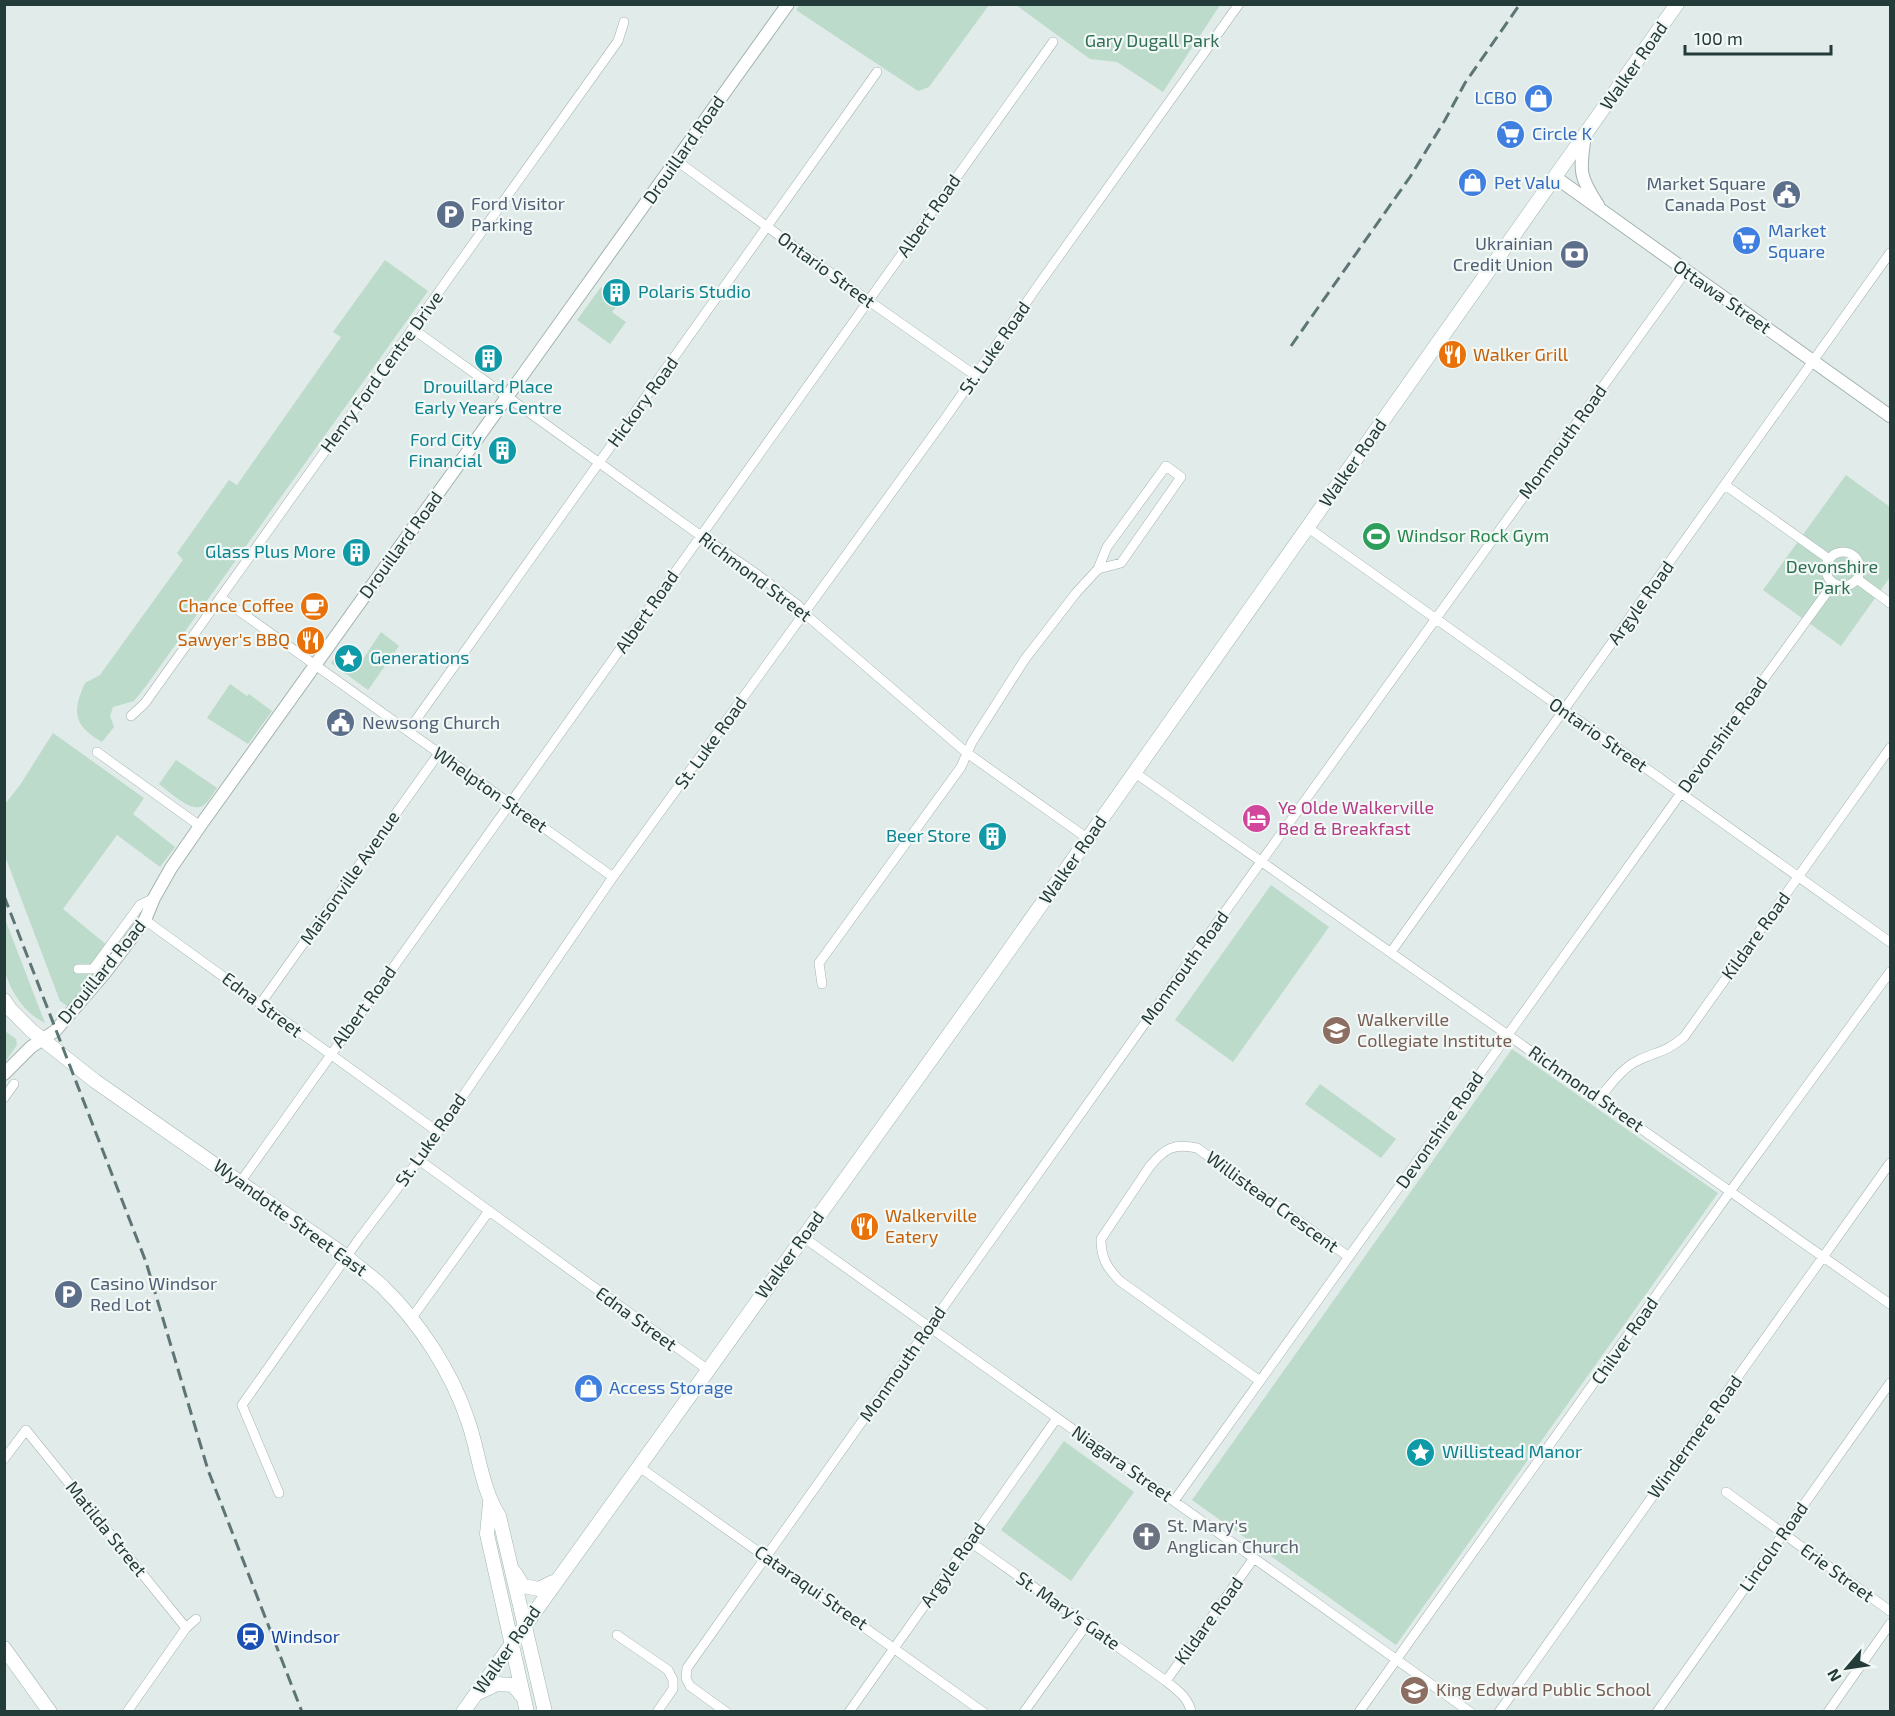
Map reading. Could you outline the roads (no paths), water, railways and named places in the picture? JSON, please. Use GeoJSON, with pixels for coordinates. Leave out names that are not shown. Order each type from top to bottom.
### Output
{"type":"FeatureCollection","features":[{"type":"Feature","properties":{"kind":"main road","name":"Walker Road"},"geometry":{"type":"LineString","coordinates":[[463,1712],[1134,772],[1677,4]]}},
{"type":"Feature","properties":{"kind":"main road","name":"Wyandotte Street East"},"geometry":{"type":"LineString","coordinates":[[4,1000],[17,1016],[44,1040],[95,1080],[346,1257],[382,1286],[411,1319],[447,1374],[468,1419],[490,1503],[499,1516],[545,1712]]}},
{"type":"Feature","properties":{"kind":"main road","name":"Wyandotte Street East"},"geometry":{"type":"LineString","coordinates":[[490,1503],[487,1534],[526,1705]]}},
{"type":"Feature","properties":{"kind":"main road"},"geometry":{"type":"LineString","coordinates":[[512,1568],[523,1586],[539,1588],[555,1581]]}},
{"type":"Feature","properties":{"kind":"main road"},"geometry":{"type":"LineString","coordinates":[[4,1648],[50,1712]]}},
{"type":"Feature","properties":{"kind":"main road"},"geometry":{"type":"LineString","coordinates":[[475,1695],[497,1684],[513,1685],[526,1705]]}},
{"type":"Feature","properties":{"kind":"street","name":"St. Luke Road"},"geometry":{"type":"LineString","coordinates":[[279,1493],[242,1405],[346,1257],[419,1160],[613,878],[976,376],[1239,4]]}},
{"type":"Feature","properties":{"kind":"street","name":"Drouillard Road"},"geometry":{"type":"LineString","coordinates":[[4,1074],[31,1047],[44,1040],[72,1013],[145,920],[171,868],[200,826],[677,161],[783,6]]}},
{"type":"Feature","properties":{"kind":"street","name":"Henry Ford Centre Drive"},"geometry":{"type":"LineString","coordinates":[[130,716],[145,703],[413,329],[618,41],[624,22]]}},
{"type":"Feature","properties":{"kind":"street","name":"Albert Road"},"geometry":{"type":"LineString","coordinates":[[241,1181],[1053,42]]}},
{"type":"Feature","properties":{"kind":"street","name":"Hickory Road"},"geometry":{"type":"LineString","coordinates":[[408,731],[877,72]]}},
{"type":"Feature","properties":{"kind":"street"},"geometry":{"type":"LineString","coordinates":[[1585,135],[1581,170],[1588,189],[1602,211]]}},
{"type":"Feature","properties":{"kind":"street","name":"Ontario Street"},"geometry":{"type":"LineString","coordinates":[[677,161],[976,376]]}},
{"type":"Feature","properties":{"kind":"street","name":"Ottawa Street"},"geometry":{"type":"LineString","coordinates":[[1555,177],[1890,416]]}},
{"type":"Feature","properties":{"kind":"street","name":"Argyle Road"},"geometry":{"type":"LineString","coordinates":[[1391,952],[1890,253]]}},
{"type":"Feature","properties":{"kind":"street","name":"Monmouth Road"},"geometry":{"type":"LineString","coordinates":[[726,1712],[690,1686],[686,1678],[687,1668],[1261,861],[1686,271]]}},
{"type":"Feature","properties":{"kind":"street","name":"Richmond Street"},"geometry":{"type":"LineString","coordinates":[[413,329],[798,605],[805,614],[967,753],[1087,838]]}},
{"type":"Feature","properties":{"kind":"street"},"geometry":{"type":"LineString","coordinates":[[822,984],[819,963],[961,768],[967,753],[1025,659],[1076,593],[1098,569],[1107,547],[1166,466],[1181,477],[1121,563],[1098,569]]}},
{"type":"Feature","properties":{"kind":"street"},"geometry":{"type":"LineString","coordinates":[[1725,485],[1829,559]]}},
{"type":"Feature","properties":{"kind":"street","name":"Ontario Street"},"geometry":{"type":"LineString","coordinates":[[1307,527],[1890,942]]}},
{"type":"Feature","properties":{"kind":"street"},"geometry":{"type":"LineString","coordinates":[[1843,552],[1853,556],[1860,571],[1857,579],[1844,587],[1833,584],[1826,575],[1829,559],[1843,552]]}},
{"type":"Feature","properties":{"kind":"street"},"geometry":{"type":"LineString","coordinates":[[1857,579],[1890,603]]}},
{"type":"Feature","properties":{"kind":"street","name":"Devonshire Road"},"geometry":{"type":"LineString","coordinates":[[1174,1501],[1833,584]]}},
{"type":"Feature","properties":{"kind":"street","name":"Whelpton Street"},"geometry":{"type":"LineString","coordinates":[[221,598],[613,878]]}},
{"type":"Feature","properties":{"kind":"street","name":"Kildare Road"},"geometry":{"type":"LineString","coordinates":[[1599,1098],[1636,1061],[1664,1052],[1684,1037],[1890,748]]}},
{"type":"Feature","properties":{"kind":"street"},"geometry":{"type":"LineString","coordinates":[[98,752],[200,826]]}},
{"type":"Feature","properties":{"kind":"street","name":"Maisonville Avenue"},"geometry":{"type":"LineString","coordinates":[[261,1003],[439,753]]}},
{"type":"Feature","properties":{"kind":"street","name":"Richmond Street"},"geometry":{"type":"LineString","coordinates":[[1134,772],[1890,1304]]}},
{"type":"Feature","properties":{"kind":"street"},"geometry":{"type":"LineString","coordinates":[[78,969],[93,969],[140,905],[154,898]]}},
{"type":"Feature","properties":{"kind":"street","name":"Edna Street"},"geometry":{"type":"LineString","coordinates":[[145,920],[438,1132]]}},
{"type":"Feature","properties":{"kind":"street","name":"Chilver Road"},"geometry":{"type":"LineString","coordinates":[[1359,1712],[1890,972]]}},
{"type":"Feature","properties":{"kind":"street"},"geometry":{"type":"LineString","coordinates":[[4,1098],[14,1084]]}},
{"type":"Feature","properties":{"kind":"street","name":"Willistead Crescent"},"geometry":{"type":"LineString","coordinates":[[1260,1381],[1120,1281],[1104,1262],[1101,1239],[1150,1166],[1159,1155],[1171,1147],[1184,1145],[1197,1148],[1349,1257]]}},
{"type":"Feature","properties":{"kind":"street","name":"Edna Street"},"geometry":{"type":"LineString","coordinates":[[419,1160],[708,1370]]}},
{"type":"Feature","properties":{"kind":"street","name":"Windermere Road"},"geometry":{"type":"LineString","coordinates":[[1499,1712],[1890,1163]]}},
{"type":"Feature","properties":{"kind":"street"},"geometry":{"type":"LineString","coordinates":[[411,1319],[489,1212]]}},
{"type":"Feature","properties":{"kind":"street","name":"Niagara Street"},"geometry":{"type":"LineString","coordinates":[[803,1237],[1470,1712]]}},
{"type":"Feature","properties":{"kind":"street","name":"Lincoln Road"},"geometry":{"type":"LineString","coordinates":[[1656,1712],[1890,1383]]}},
{"type":"Feature","properties":{"kind":"street","name":"Argyle Road"},"geometry":{"type":"LineString","coordinates":[[849,1712],[1057,1418]]}},
{"type":"Feature","properties":{"kind":"street","name":"Matilda Street"},"geometry":{"type":"LineString","coordinates":[[4,1459],[26,1430],[186,1628]]}},
{"type":"Feature","properties":{"kind":"street","name":"Cataraqui Street"},"geometry":{"type":"LineString","coordinates":[[638,1466],[983,1712]]}},
{"type":"Feature","properties":{"kind":"street","name":"Erie Street"},"geometry":{"type":"LineString","coordinates":[[1726,1492],[1890,1611]]}},
{"type":"Feature","properties":{"kind":"street","name":"St. Mary's Gate"},"geometry":{"type":"LineString","coordinates":[[969,1541],[1166,1681]]}},
{"type":"Feature","properties":{"kind":"street","name":"Kildare Road"},"geometry":{"type":"LineString","coordinates":[[1191,1712],[1190,1705],[1178,1690],[1166,1681],[1254,1558]]}},
{"type":"Feature","properties":{"kind":"street"},"geometry":{"type":"LineString","coordinates":[[127,1712],[186,1628],[196,1618]]}},
{"type":"Feature","properties":{"kind":"street"},"geometry":{"type":"LineString","coordinates":[[1024,1712],[1087,1624]]}},
{"type":"Feature","properties":{"kind":"street"},"geometry":{"type":"LineString","coordinates":[[1828,1712],[1890,1624]]}},
{"type":"Feature","properties":{"kind":"street"},"geometry":{"type":"LineString","coordinates":[[617,1635],[668,1670],[673,1680],[673,1689],[657,1712]]}},
{"type":"Feature","properties":{"kind":"railway"},"geometry":{"type":"LineString","coordinates":[[1291,346],[1410,177],[1465,83],[1520,4]]}},
{"type":"Feature","properties":{"kind":"railway"},"geometry":{"type":"LineString","coordinates":[[4,896],[146,1262],[208,1470],[302,1712]]}},
{"type":"Feature","properties":{"kind":"place","name":"LCBO"},"geometry":{"type":"Point","coordinates":[1538,98]}},
{"type":"Feature","properties":{"kind":"place","name":"Circle K"},"geometry":{"type":"Point","coordinates":[1511,134]}},
{"type":"Feature","properties":{"kind":"place","name":"Pet Valu"},"geometry":{"type":"Point","coordinates":[1473,183]}},
{"type":"Feature","properties":{"kind":"place","name":"Market Square Canada Post"},"geometry":{"type":"Point","coordinates":[1787,194]}},
{"type":"Feature","properties":{"kind":"place","name":"Ford Visitor Parking"},"geometry":{"type":"Point","coordinates":[450,214]}},
{"type":"Feature","properties":{"kind":"place","name":"Market Square"},"geometry":{"type":"Point","coordinates":[1747,241]}},
{"type":"Feature","properties":{"kind":"place","name":"Ukrainian Credit Union"},"geometry":{"type":"Point","coordinates":[1574,254]}},
{"type":"Feature","properties":{"kind":"place","name":"Polaris Studio"},"geometry":{"type":"Point","coordinates":[617,292]}},
{"type":"Feature","properties":{"kind":"place","name":"Walker Grill"},"geometry":{"type":"Point","coordinates":[1452,355]}},
{"type":"Feature","properties":{"kind":"place","name":"Drouillard Place Early Years Centre"},"geometry":{"type":"Point","coordinates":[488,358]}},
{"type":"Feature","properties":{"kind":"place","name":"Ford City Financial"},"geometry":{"type":"Point","coordinates":[503,450]}},
{"type":"Feature","properties":{"kind":"place","name":"Windsor Rock Gym"},"geometry":{"type":"Point","coordinates":[1376,536]}},
{"type":"Feature","properties":{"kind":"place","name":"Glass Plus More"},"geometry":{"type":"Point","coordinates":[357,552]}},
{"type":"Feature","properties":{"kind":"place","name":"Chance Coffee"},"geometry":{"type":"Point","coordinates":[315,606]}},
{"type":"Feature","properties":{"kind":"place","name":"Sawyer's BBQ"},"geometry":{"type":"Point","coordinates":[311,640]}},
{"type":"Feature","properties":{"kind":"place","name":"Generations"},"geometry":{"type":"Point","coordinates":[349,658]}},
{"type":"Feature","properties":{"kind":"place","name":"Newsong Church"},"geometry":{"type":"Point","coordinates":[341,723]}},
{"type":"Feature","properties":{"kind":"place","name":"Ye Olde Walkerville Bed & Breakfast"},"geometry":{"type":"Point","coordinates":[1257,818]}},
{"type":"Feature","properties":{"kind":"place","name":"Beer Store"},"geometry":{"type":"Point","coordinates":[992,836]}},
{"type":"Feature","properties":{"kind":"place","name":"Walkerville Collegiate Institute"},"geometry":{"type":"Point","coordinates":[1336,1030]}},
{"type":"Feature","properties":{"kind":"place","name":"Walkerville Eatery"},"geometry":{"type":"Point","coordinates":[864,1226]}},
{"type":"Feature","properties":{"kind":"place","name":"Casino Windsor Red Lot"},"geometry":{"type":"Point","coordinates":[69,1294]}},
{"type":"Feature","properties":{"kind":"place","name":"Access Storage"},"geometry":{"type":"Point","coordinates":[588,1388]}},
{"type":"Feature","properties":{"kind":"place","name":"Willistead Manor"},"geometry":{"type":"Point","coordinates":[1421,1452]}},
{"type":"Feature","properties":{"kind":"place","name":"St. Mary's Anglican Church"},"geometry":{"type":"Point","coordinates":[1146,1536]}},
{"type":"Feature","properties":{"kind":"place","name":"Windsor"},"geometry":{"type":"Point","coordinates":[250,1637]}},
{"type":"Feature","properties":{"kind":"place","name":"King Edward Public School"},"geometry":{"type":"Point","coordinates":[1415,1690]}},
{"type":"Feature","properties":{"kind":"park label","name":"Gary Dugall Park"},"geometry":{"type":"Point","coordinates":[1152,41]}},
{"type":"Feature","properties":{"kind":"park label","name":"Devonshire Park"},"geometry":{"type":"Point","coordinates":[1832,577]}}]}
